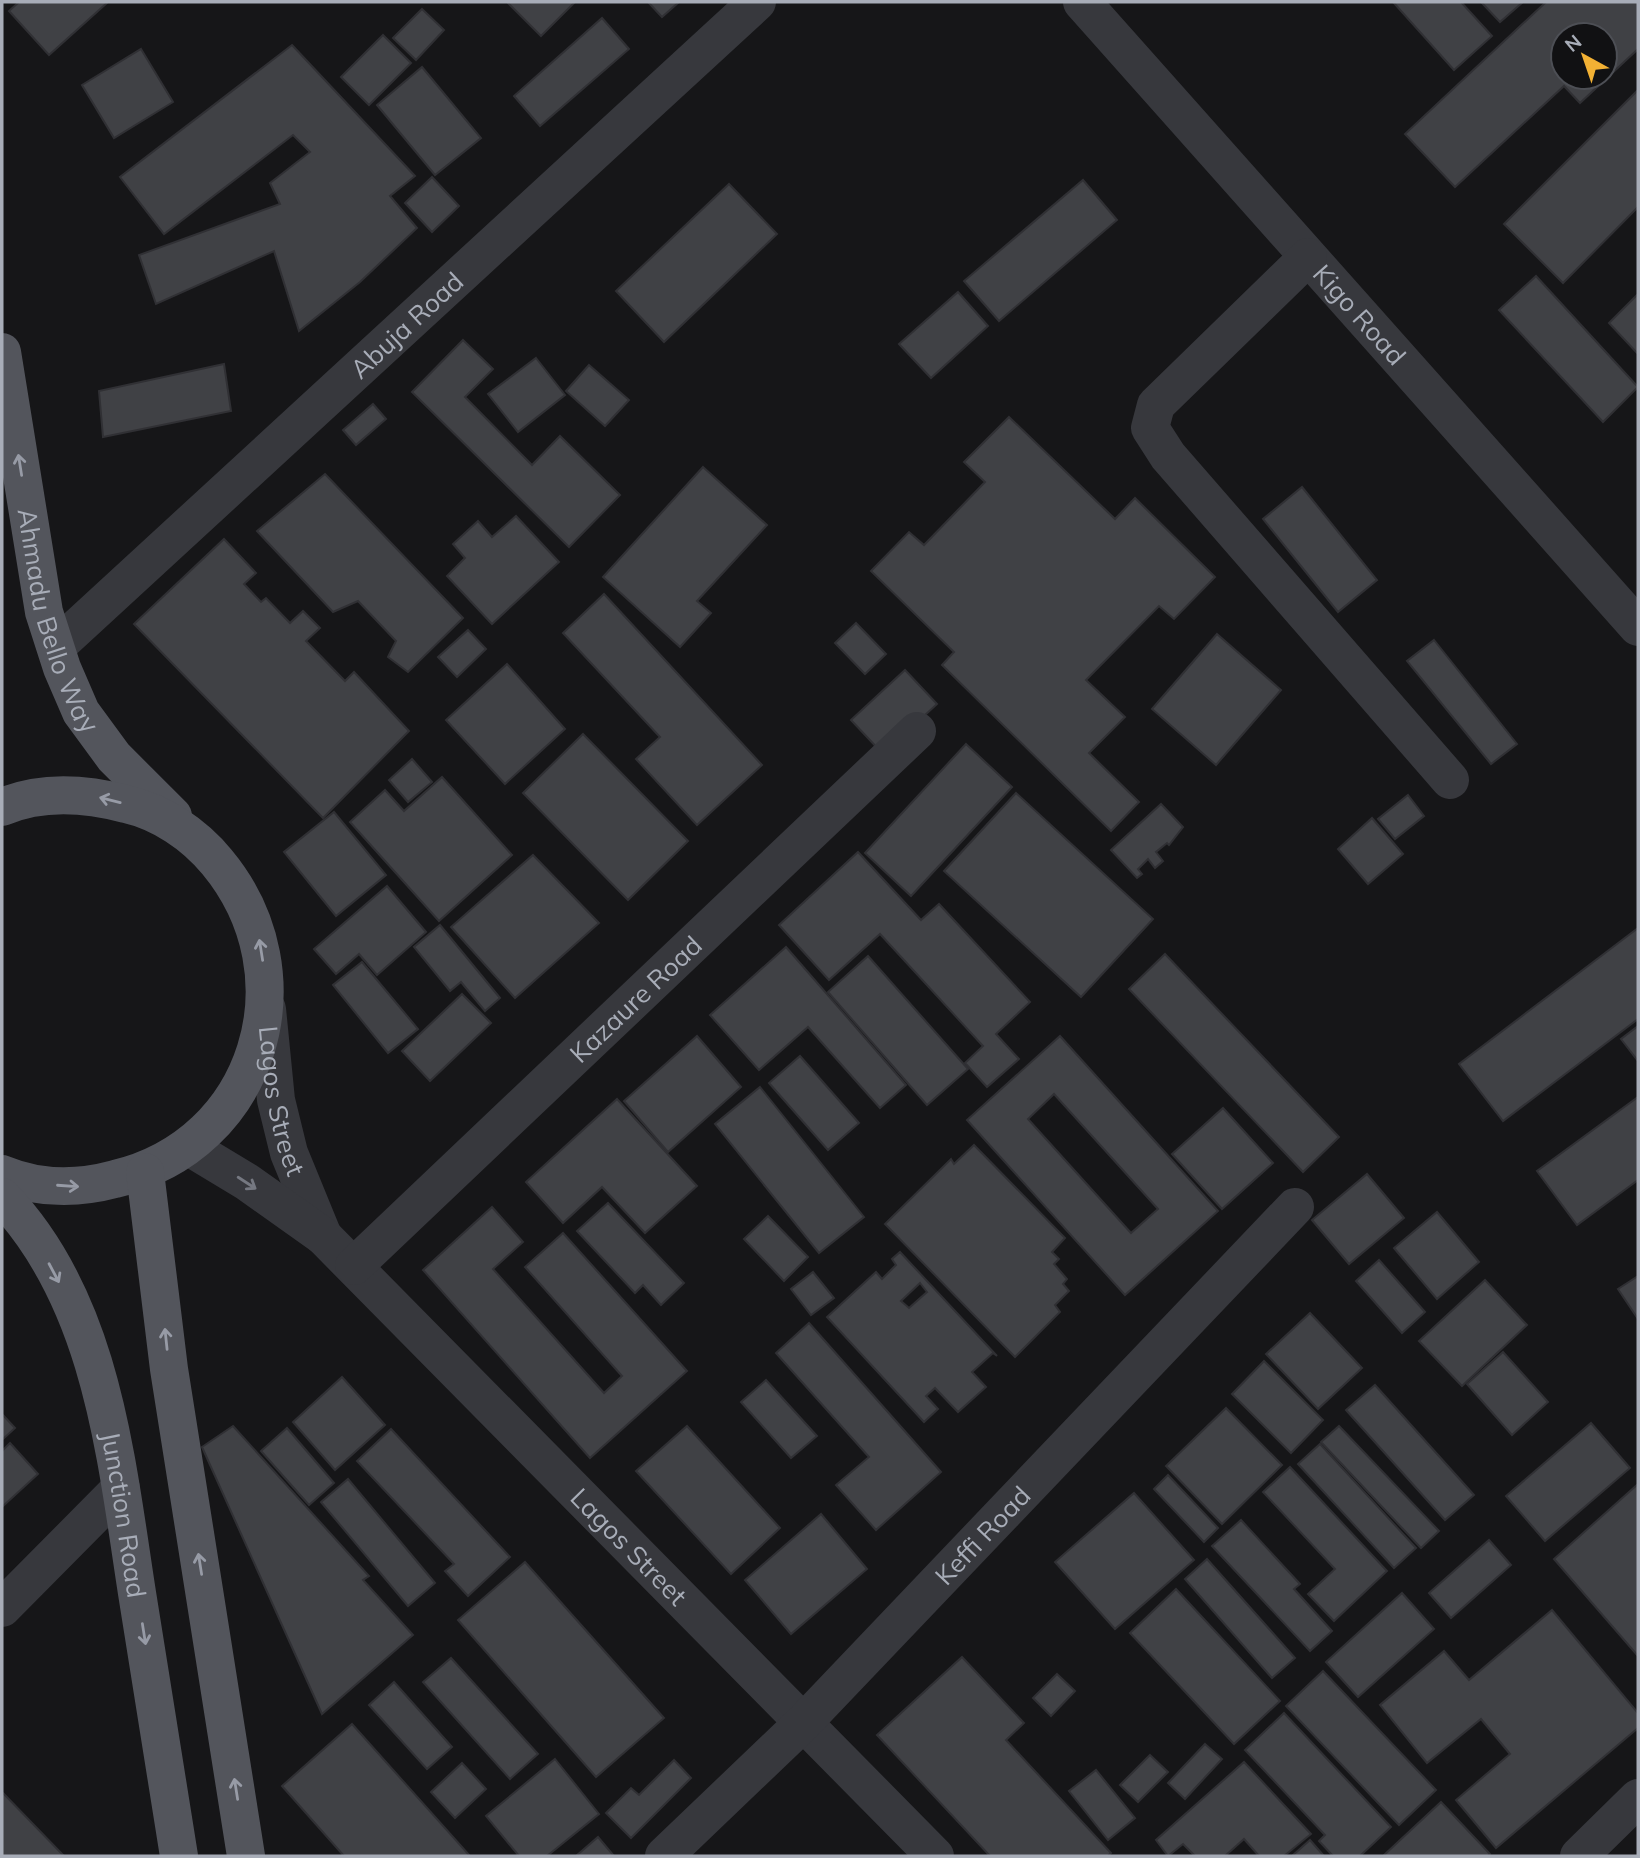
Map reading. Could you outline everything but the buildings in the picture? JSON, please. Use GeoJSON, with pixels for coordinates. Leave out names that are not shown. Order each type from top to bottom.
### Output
{"type":"FeatureCollection","features":[{"type":"Feature","properties":{"kind":"main road","name":"Ahmadu Bello Way"},"geometry":{"type":"LineString","coordinates":[[2,352],[44,612],[81,712],[114,757],[202,844]]}},
{"type":"Feature","properties":{"kind":"main road"},"geometry":{"type":"LineString","coordinates":[[2,807],[22,799],[86,794],[149,809],[202,844],[239,889],[261,943],[266,1001],[255,1056],[228,1106],[189,1147],[145,1172],[85,1187],[23,1183],[2,1174]]}},
{"type":"Feature","properties":{"kind":"main road"},"geometry":{"type":"LineString","coordinates":[[145,1172],[169,1369],[246,1856]]}},
{"type":"Feature","properties":{"kind":"main road","name":"Junction Road"},"geometry":{"type":"LineString","coordinates":[[2,1197],[16,1212],[53,1269],[82,1332],[110,1420],[178,1856]]}},
{"type":"Feature","properties":{"kind":"street","name":"Abuja Road"},"geometry":{"type":"LineString","coordinates":[[56,647],[757,2]]}},
{"type":"Feature","properties":{"kind":"street","name":"Kigo Road"},"geometry":{"type":"LineString","coordinates":[[1082,2],[1638,627]]}},
{"type":"Feature","properties":{"kind":"street"},"geometry":{"type":"LineString","coordinates":[[1308,257],[1156,405],[1150,428],[1168,456],[1450,780]]}},
{"type":"Feature","properties":{"kind":"street","name":"Kazaure Road"},"geometry":{"type":"LineString","coordinates":[[354,1266],[917,731]]}},
{"type":"Feature","properties":{"kind":"street","name":"Lagos Street"},"geometry":{"type":"LineString","coordinates":[[266,1001],[276,1100],[289,1153],[323,1236]]}},
{"type":"Feature","properties":{"kind":"street","name":"Lagos Street"},"geometry":{"type":"LineString","coordinates":[[189,1147],[247,1182],[323,1236],[935,1856]]}},
{"type":"Feature","properties":{"kind":"street","name":"Keffi Road"},"geometry":{"type":"LineString","coordinates":[[664,1856],[803,1723],[1295,1207]]}},
{"type":"Feature","properties":{"kind":"street"},"geometry":{"type":"LineString","coordinates":[[2,1608],[121,1488]]}},
{"type":"Feature","properties":{"kind":"street"},"geometry":{"type":"LineString","coordinates":[[1579,1856],[1638,1798]]}}]}
